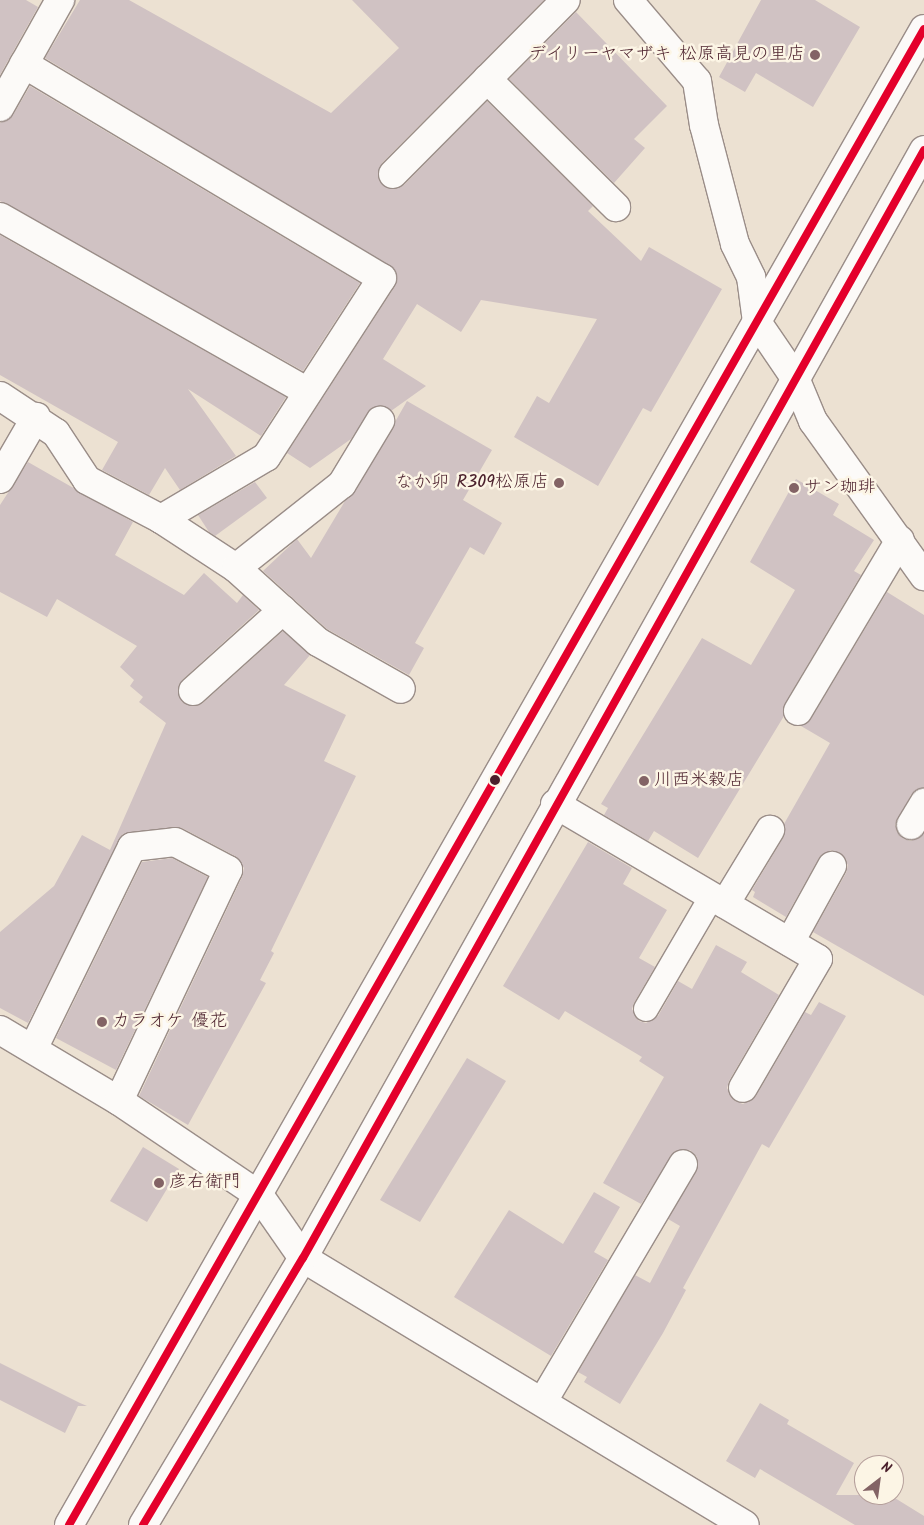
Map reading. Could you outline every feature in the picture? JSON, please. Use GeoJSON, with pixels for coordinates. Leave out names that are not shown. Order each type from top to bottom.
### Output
{"type":"FeatureCollection","features":[{"type":"Feature","properties":{"kind":"main road"},"geometry":{"type":"LineString","coordinates":[[0,106],[60,0]]}},
{"type":"Feature","properties":{"kind":"main road"},"geometry":{"type":"LineString","coordinates":[[393,174],[566,0]]}},
{"type":"Feature","properties":{"kind":"main road"},"geometry":{"type":"LineString","coordinates":[[628,0],[697,81],[704,125],[735,244],[751,277],[757,322],[795,378],[814,421],[924,576]]}},
{"type":"Feature","properties":{"kind":"main road"},"geometry":{"type":"LineString","coordinates":[[69,1525],[924,29]]}},
{"type":"Feature","properties":{"kind":"main road"},"geometry":{"type":"LineString","coordinates":[[24,64],[382,278],[266,457],[161,520]]}},
{"type":"Feature","properties":{"kind":"main road"},"geometry":{"type":"LineString","coordinates":[[487,79],[616,207]]}},
{"type":"Feature","properties":{"kind":"main road"},"geometry":{"type":"LineString","coordinates":[[143,1525],[302,1258],[554,804],[924,150]]}},
{"type":"Feature","properties":{"kind":"main road"},"geometry":{"type":"LineString","coordinates":[[0,217],[308,392]]}},
{"type":"Feature","properties":{"kind":"main road"},"geometry":{"type":"LineString","coordinates":[[0,396],[36,416],[56,432],[87,480],[161,520],[236,568],[318,642],[401,689]]}},
{"type":"Feature","properties":{"kind":"main road"},"geometry":{"type":"LineString","coordinates":[[0,479],[36,416]]}},
{"type":"Feature","properties":{"kind":"main road"},"geometry":{"type":"LineString","coordinates":[[236,568],[342,484],[380,421]]}},
{"type":"Feature","properties":{"kind":"main road"},"geometry":{"type":"LineString","coordinates":[[798,711],[900,540]]}},
{"type":"Feature","properties":{"kind":"main road"},"geometry":{"type":"LineString","coordinates":[[193,691],[283,610]]}},
{"type":"Feature","properties":{"kind":"main road"},"geometry":{"type":"LineString","coordinates":[[554,804],[818,960],[743,1088]]}},
{"type":"Feature","properties":{"kind":"main road"},"geometry":{"type":"LineString","coordinates":[[718,900],[770,830]]}},
{"type":"Feature","properties":{"kind":"main road"},"geometry":{"type":"LineString","coordinates":[[33,1049],[132,847],[175,842],[228,870],[119,1101]]}},
{"type":"Feature","properties":{"kind":"main road"},"geometry":{"type":"LineString","coordinates":[[790,942],[832,866]]}},
{"type":"Feature","properties":{"kind":"main road"},"geometry":{"type":"LineString","coordinates":[[0,1030],[119,1101],[259,1195],[302,1258],[543,1401],[745,1525]]}},
{"type":"Feature","properties":{"kind":"main road"},"geometry":{"type":"LineString","coordinates":[[543,1401],[683,1164]]}},
{"type":"Feature","properties":{"kind":"lane"},"geometry":{"type":"LineString","coordinates":[[646,1009],[718,900]]}},
{"type":"Feature","properties":{"kind":"building"},"geometry":{"type":"Polygon","coordinates":[[[0,0],[26,0],[38,7],[0,75],[0,0]]]}},
{"type":"Feature","properties":{"kind":"building"},"geometry":{"type":"Polygon","coordinates":[[[80,0],[129,0],[331,113],[399,48],[352,0],[544,0],[382,163],[378,178],[389,189],[404,185],[487,101],[593,206],[588,211],[641,261],[649,247],[722,289],[651,412],[643,408],[598,486],[514,437],[537,396],[549,403],[597,319],[481,300],[461,332],[417,304],[383,359],[426,386],[391,411],[381,405],[372,408],[351,439],[310,468],[287,453],[395,286],[396,271],[45,58],[80,0]]]}},
{"type":"Feature","properties":{"kind":"building"},"geometry":{"type":"Polygon","coordinates":[[[761,0],[815,0],[860,27],[813,107],[756,73],[745,92],[719,77],[761,0]]]}},
{"type":"Feature","properties":{"kind":"building"},"geometry":{"type":"Polygon","coordinates":[[[576,12],[667,106],[634,139],[645,148],[614,183],[509,79],[576,12]]]}},
{"type":"Feature","properties":{"kind":"building"},"geometry":{"type":"Polygon","coordinates":[[[30,86],[360,283],[303,371],[0,201],[0,123],[13,115],[30,86]]]}},
{"type":"Feature","properties":{"kind":"building"},"geometry":{"type":"Polygon","coordinates":[[[0,235],[286,397],[261,436],[188,389],[236,456],[180,490],[165,468],[149,495],[102,470],[118,442],[0,375],[0,235]]]}},
{"type":"Feature","properties":{"kind":"building"},"geometry":{"type":"Polygon","coordinates":[[[407,401],[492,450],[463,500],[502,523],[484,555],[470,547],[415,643],[424,648],[409,675],[327,629],[263,571],[297,539],[311,558],[345,501],[355,492],[407,401]]]}},
{"type":"Feature","properties":{"kind":"building"},"geometry":{"type":"Polygon","coordinates":[[[28,462],[133,522],[115,555],[184,595],[204,573],[237,603],[243,595],[259,610],[182,680],[178,694],[182,702],[196,706],[203,703],[283,631],[310,655],[284,685],[346,715],[324,761],[356,776],[271,951],[274,953],[260,980],[266,983],[188,1125],[139,1096],[242,877],[244,868],[235,856],[182,828],[123,834],[28,1023],[0,1008],[0,932],[54,886],[82,835],[110,850],[166,723],[139,702],[143,697],[130,686],[134,680],[120,667],[137,646],[57,599],[47,617],[0,592],[0,505],[28,462]]]}},
{"type":"Feature","properties":{"kind":"building"},"geometry":{"type":"Polygon","coordinates":[[[796,479],[839,504],[833,515],[874,540],[854,571],[861,575],[785,703],[784,716],[698,858],[654,831],[648,841],[604,815],[608,808],[601,804],[702,638],[751,665],[795,590],[750,562],[796,479]]]}},
{"type":"Feature","properties":{"kind":"building"},"geometry":{"type":"Polygon","coordinates":[[[255,482],[267,498],[215,536],[209,532],[198,515],[255,482]]]}},
{"type":"Feature","properties":{"kind":"building"},"geometry":{"type":"Polygon","coordinates":[[[887,592],[924,615],[924,787],[911,795],[895,825],[904,839],[911,841],[924,833],[924,996],[813,932],[846,873],[848,865],[840,853],[831,850],[819,858],[786,917],[753,897],[755,892],[752,890],[783,838],[784,824],[830,743],[801,726],[811,719],[887,592]]]}},
{"type":"Feature","properties":{"kind":"building"},"geometry":{"type":"Polygon","coordinates":[[[588,842],[632,868],[623,884],[667,910],[639,958],[655,967],[632,1009],[639,1021],[646,1023],[658,1016],[678,981],[692,989],[716,945],[747,962],[741,972],[779,995],[729,1081],[727,1088],[735,1101],[743,1104],[756,1096],[805,1012],[811,1015],[819,1002],[846,1016],[769,1148],[762,1144],[683,1288],[686,1290],[663,1333],[620,1404],[584,1382],[587,1377],[578,1372],[635,1275],[650,1283],[680,1226],[668,1219],[696,1172],[697,1157],[690,1150],[675,1151],[641,1204],[603,1183],[664,1077],[639,1061],[642,1057],[565,1011],[559,1020],[503,986],[588,842]]]}},
{"type":"Feature","properties":{"kind":"building"},"geometry":{"type":"Polygon","coordinates":[[[172,858],[208,877],[116,1070],[56,1038],[142,862],[172,858]]]}},
{"type":"Feature","properties":{"kind":"building"},"geometry":{"type":"Polygon","coordinates":[[[467,1058],[506,1081],[420,1222],[380,1200],[467,1058]]]}},
{"type":"Feature","properties":{"kind":"building"},"geometry":{"type":"Polygon","coordinates":[[[143,1147],[179,1169],[147,1222],[110,1201],[143,1147]]]}},
{"type":"Feature","properties":{"kind":"building"},"geometry":{"type":"Polygon","coordinates":[[[594,1192],[620,1207],[594,1252],[608,1260],[551,1356],[454,1297],[509,1210],[563,1244],[594,1192]]]}},
{"type":"Feature","properties":{"kind":"building"},"geometry":{"type":"Polygon","coordinates":[[[0,1363],[87,1406],[78,1406],[65,1433],[0,1400],[0,1363]]]}},
{"type":"Feature","properties":{"kind":"building"},"geometry":{"type":"Polygon","coordinates":[[[760,1403],[789,1420],[787,1424],[854,1463],[836,1495],[854,1495],[854,1505],[904,1504],[924,1516],[924,1525],[855,1525],[760,1469],[755,1478],[726,1461],[760,1403]]]}},
{"type":"Feature","properties":{"kind":"transit line"},"geometry":{"type":"LineString","coordinates":[[69,1525],[924,29]]}},
{"type":"Feature","properties":{"kind":"transit line"},"geometry":{"type":"LineString","coordinates":[[143,1525],[303,1258],[924,150]]}},
{"type":"Feature","properties":{"kind":"place","name":"デイリーヤマザキ 松原高見の里店"},"geometry":{"type":"Point","coordinates":[815,55]}},
{"type":"Feature","properties":{"kind":"place","name":"なか卯 R309松原店"},"geometry":{"type":"Point","coordinates":[559,483]}},
{"type":"Feature","properties":{"kind":"place","name":"サン珈琲"},"geometry":{"type":"Point","coordinates":[794,488]}},
{"type":"Feature","properties":{"kind":"place","name":"川西米穀店"},"geometry":{"type":"Point","coordinates":[644,781]}},
{"type":"Feature","properties":{"kind":"place","name":"カラオケ 優花"},"geometry":{"type":"Point","coordinates":[102,1022]}},
{"type":"Feature","properties":{"kind":"place","name":"彦右衛門"},"geometry":{"type":"Point","coordinates":[159,1183]}}]}
